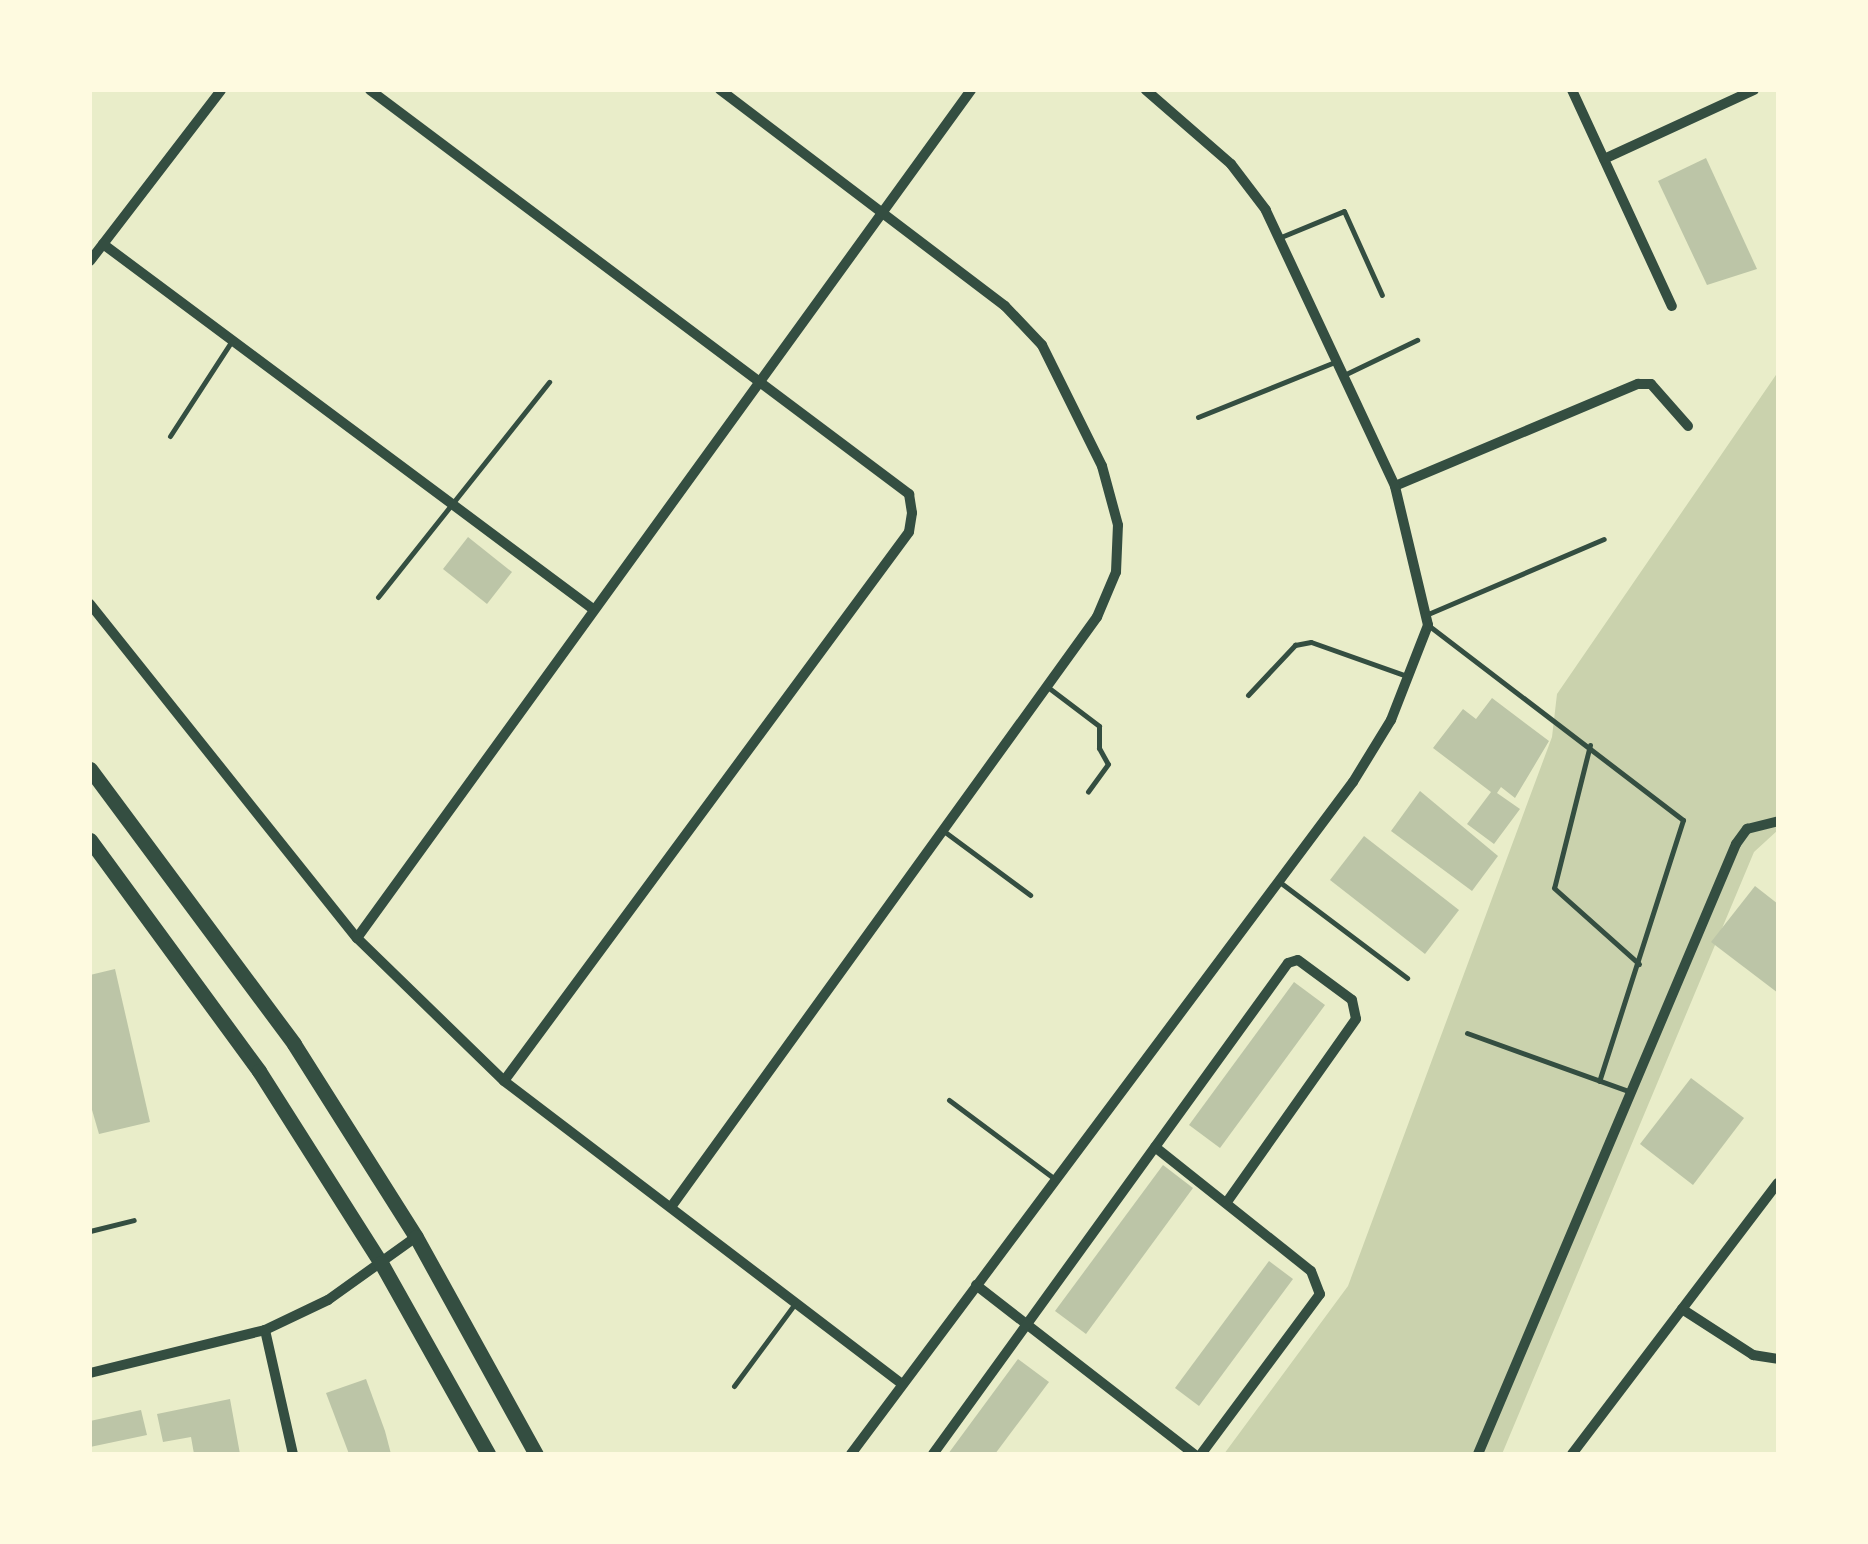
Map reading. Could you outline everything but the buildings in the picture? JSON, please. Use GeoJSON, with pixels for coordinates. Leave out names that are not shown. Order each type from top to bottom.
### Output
{"type":"FeatureCollection","features":[{"type":"Feature","properties":{"kind":"main road"},"geometry":{"type":"LineString","coordinates":[[90,768],[294,1044],[416,1238],[536,1454]]}},
{"type":"Feature","properties":{"kind":"main road"},"geometry":{"type":"LineString","coordinates":[[90,840],[259,1071],[381,1263],[488,1454]]}},
{"type":"Feature","properties":{"kind":"street"},"geometry":{"type":"LineString","coordinates":[[90,261],[220,90]]}},
{"type":"Feature","properties":{"kind":"street"},"geometry":{"type":"LineString","coordinates":[[370,90],[908,494],[909,532],[504,1081]]}},
{"type":"Feature","properties":{"kind":"street"},"geometry":{"type":"LineString","coordinates":[[671,1207],[1097,617],[1116,572],[1118,525],[1102,466],[1042,344],[1005,306],[720,90]]}},
{"type":"Feature","properties":{"kind":"street"},"geometry":{"type":"LineString","coordinates":[[357,938],[880,210],[971,90]]}},
{"type":"Feature","properties":{"kind":"street"},"geometry":{"type":"LineString","coordinates":[[852,1454],[1353,782],[1410,678],[1427,620],[1395,486],[1279,238],[1231,164],[1146,90]]}},
{"type":"Feature","properties":{"kind":"street"},"geometry":{"type":"LineString","coordinates":[[1572,90],[1672,306]]}},
{"type":"Feature","properties":{"kind":"street"},"geometry":{"type":"LineString","coordinates":[[1604,159],[1754,90]]}},
{"type":"Feature","properties":{"kind":"street"},"geometry":{"type":"LineString","coordinates":[[103,244],[593,609]]}},
{"type":"Feature","properties":{"kind":"street"},"geometry":{"type":"LineString","coordinates":[[1395,486],[1638,384],[1652,384],[1688,426]]}},
{"type":"Feature","properties":{"kind":"street"},"geometry":{"type":"LineString","coordinates":[[90,604],[357,938],[504,1081],[902,1384]]}},
{"type":"Feature","properties":{"kind":"street"},"geometry":{"type":"LineString","coordinates":[[1478,1454],[1634,1093],[1736,844],[1747,829],[1778,820]]}},
{"type":"Feature","properties":{"kind":"street"},"geometry":{"type":"LineString","coordinates":[[933,1454],[1288,963],[1306,964],[1352,1000],[1356,1019],[1226,1204]]}},
{"type":"Feature","properties":{"kind":"street"},"geometry":{"type":"LineString","coordinates":[[976,1285],[1198,1454],[1320,1294],[1311,1272],[1155,1147]]}},
{"type":"Feature","properties":{"kind":"street"},"geometry":{"type":"LineString","coordinates":[[1572,1454],[1778,1183]]}},
{"type":"Feature","properties":{"kind":"street"},"geometry":{"type":"LineString","coordinates":[[90,1373],[265,1330],[328,1300],[416,1238]]}},
{"type":"Feature","properties":{"kind":"street"},"geometry":{"type":"LineString","coordinates":[[1682,1309],[1752,1355],[1778,1358]]}},
{"type":"Feature","properties":{"kind":"street"},"geometry":{"type":"LineString","coordinates":[[265,1330],[293,1454]]}},
{"type":"Feature","properties":{"kind":"lane"},"geometry":{"type":"LineString","coordinates":[[1279,238],[1344,211],[1382,295]]}},
{"type":"Feature","properties":{"kind":"lane"},"geometry":{"type":"LineString","coordinates":[[170,436],[233,340]]}},
{"type":"Feature","properties":{"kind":"lane"},"geometry":{"type":"LineString","coordinates":[[1343,375],[1417,340]]}},
{"type":"Feature","properties":{"kind":"lane"},"geometry":{"type":"LineString","coordinates":[[1198,417],[1336,362]]}},
{"type":"Feature","properties":{"kind":"lane"},"geometry":{"type":"LineString","coordinates":[[378,597],[550,382]]}},
{"type":"Feature","properties":{"kind":"lane"},"geometry":{"type":"LineString","coordinates":[[1599,1081],[1683,820],[1427,620],[1604,539]]}},
{"type":"Feature","properties":{"kind":"lane"},"geometry":{"type":"LineString","coordinates":[[1248,694],[1295,645],[1311,642],[1410,678]]}},
{"type":"Feature","properties":{"kind":"lane"},"geometry":{"type":"LineString","coordinates":[[1047,686],[1099,726],[1099,748],[1108,764],[1088,792]]}},
{"type":"Feature","properties":{"kind":"lane"},"geometry":{"type":"LineString","coordinates":[[1590,745],[1554,888],[1638,964]]}},
{"type":"Feature","properties":{"kind":"lane"},"geometry":{"type":"LineString","coordinates":[[942,830],[1030,895]]}},
{"type":"Feature","properties":{"kind":"lane"},"geometry":{"type":"LineString","coordinates":[[1278,881],[1407,978]]}},
{"type":"Feature","properties":{"kind":"lane"},"geometry":{"type":"LineString","coordinates":[[1468,1033],[1634,1093]]}},
{"type":"Feature","properties":{"kind":"lane"},"geometry":{"type":"LineString","coordinates":[[948,1100],[1055,1179]]}},
{"type":"Feature","properties":{"kind":"lane"},"geometry":{"type":"LineString","coordinates":[[90,1230],[134,1220]]}},
{"type":"Feature","properties":{"kind":"lane"},"geometry":{"type":"LineString","coordinates":[[734,1386],[796,1303]]}},
{"type":"Feature","properties":{"kind":"green space"},"geometry":{"type":"Polygon","coordinates":[[[1778,372],[1778,830],[1754,852],[1502,1454],[1224,1454],[1348,1286],[1552,737],[1557,694],[1778,372]]]}}]}
